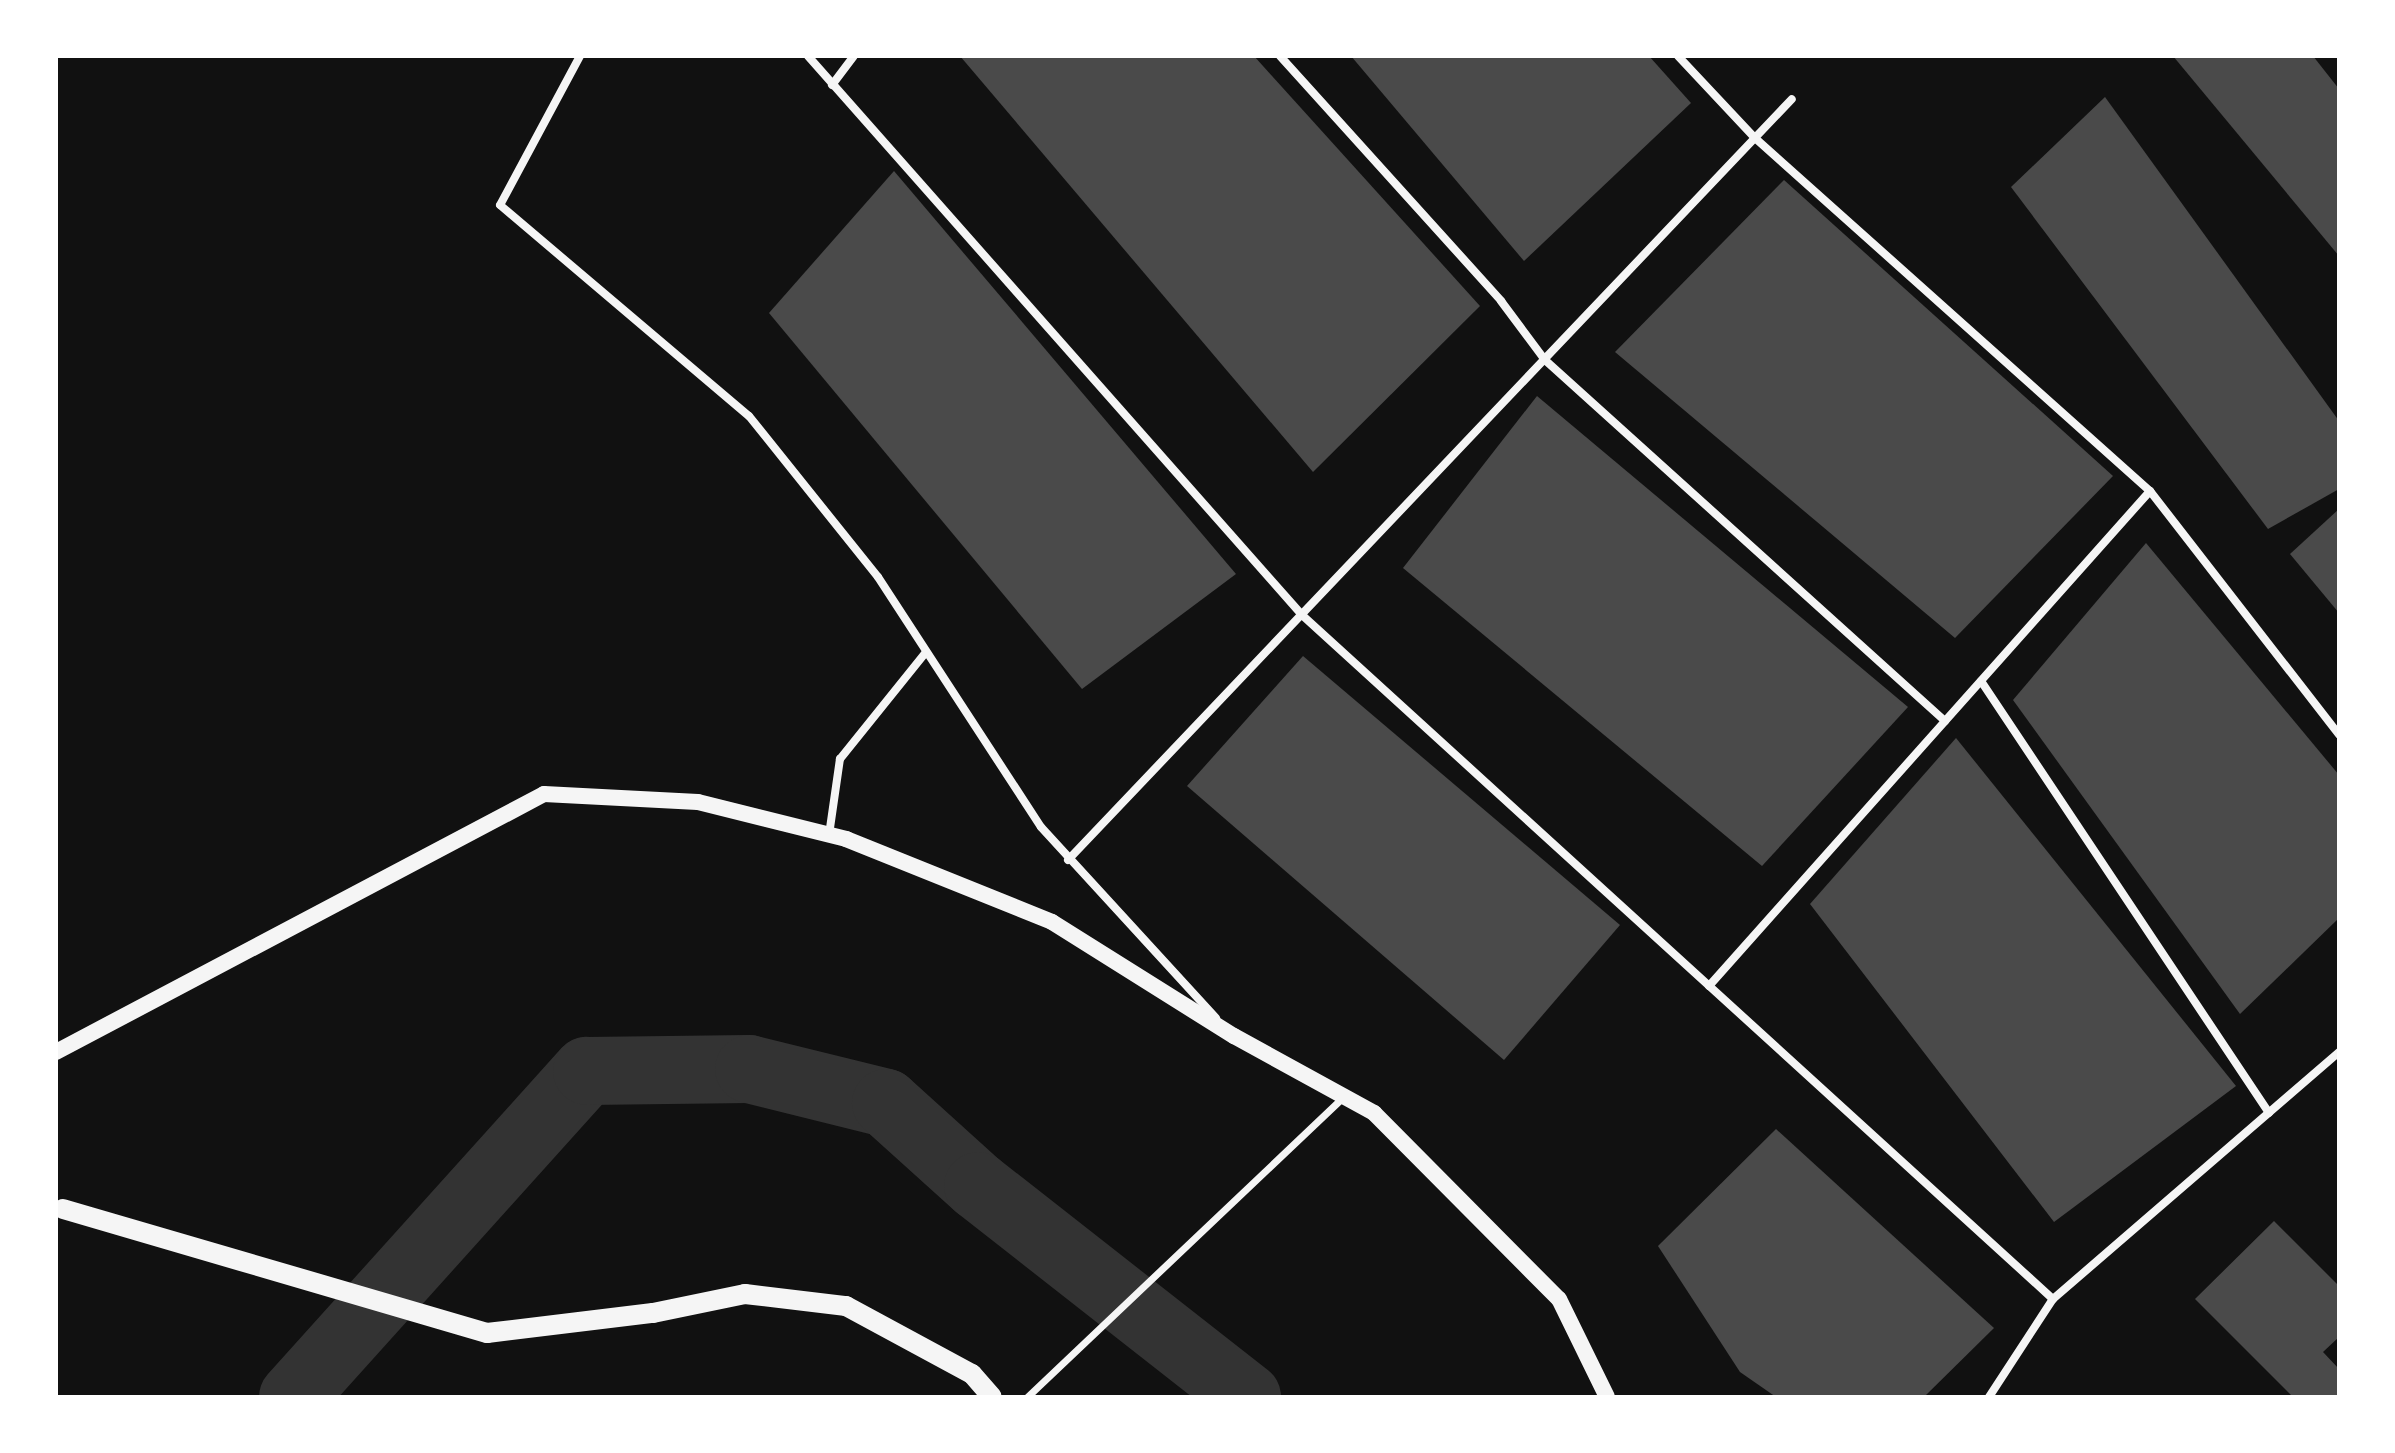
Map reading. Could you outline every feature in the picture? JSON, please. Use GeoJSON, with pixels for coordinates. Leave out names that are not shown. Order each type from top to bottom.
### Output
{"type":"FeatureCollection","features":[{"type":"Feature","properties":{"kind":"main road"},"geometry":{"type":"LineString","coordinates":[[56,1052],[544,794],[698,802],[829,835],[1052,922],[1234,1036],[1374,1113],[1559,1299],[1607,1397]]}},
{"type":"Feature","properties":{"kind":"main road"},"geometry":{"type":"LineString","coordinates":[[60,1208],[487,1333],[653,1313],[745,1294],[846,1306],[972,1374],[992,1397]]}},
{"type":"Feature","properties":{"kind":"street"},"geometry":{"type":"LineString","coordinates":[[580,56],[500,205],[749,416],[878,577],[1041,827],[1068,860],[1234,1036]]}},
{"type":"Feature","properties":{"kind":"street"},"geometry":{"type":"LineString","coordinates":[[808,56],[1302,615],[2053,1299]]}},
{"type":"Feature","properties":{"kind":"street"},"geometry":{"type":"LineString","coordinates":[[832,85],[854,56]]}},
{"type":"Feature","properties":{"kind":"street"},"geometry":{"type":"LineString","coordinates":[[1280,56],[1501,301],[1545,360],[1945,721]]}},
{"type":"Feature","properties":{"kind":"street"},"geometry":{"type":"LineString","coordinates":[[1678,56],[1755,138],[2150,491],[2339,735]]}},
{"type":"Feature","properties":{"kind":"street"},"geometry":{"type":"LineString","coordinates":[[1068,860],[1792,99]]}},
{"type":"Feature","properties":{"kind":"street"},"geometry":{"type":"LineString","coordinates":[[1709,986],[2150,491]]}},
{"type":"Feature","properties":{"kind":"street"},"geometry":{"type":"LineString","coordinates":[[829,835],[840,759],[926,652]]}},
{"type":"Feature","properties":{"kind":"street"},"geometry":{"type":"LineString","coordinates":[[1981,681],[2269,1113]]}},
{"type":"Feature","properties":{"kind":"street"},"geometry":{"type":"LineString","coordinates":[[1989,1397],[2053,1299],[2339,1052]]}},
{"type":"Feature","properties":{"kind":"street"},"geometry":{"type":"LineString","coordinates":[[1027,1397],[1343,1097]]}},
{"type":"Feature","properties":{"kind":"building"},"geometry":{"type":"Polygon","coordinates":[[[960,56],[1254,56],[1480,306],[1313,472],[960,56]]]}},
{"type":"Feature","properties":{"kind":"building"},"geometry":{"type":"Polygon","coordinates":[[[1351,56],[1649,56],[1691,103],[1524,261],[1351,56]]]}},
{"type":"Feature","properties":{"kind":"building"},"geometry":{"type":"Polygon","coordinates":[[[2173,56],[2313,56],[2339,89],[2339,256],[2173,56]]]}},
{"type":"Feature","properties":{"kind":"building"},"geometry":{"type":"Polygon","coordinates":[[[2105,97],[2339,421],[2339,489],[2268,529],[2011,187],[2105,97]]]}},
{"type":"Feature","properties":{"kind":"building"},"geometry":{"type":"Polygon","coordinates":[[[894,171],[1236,574],[1082,689],[769,313],[894,171]]]}},
{"type":"Feature","properties":{"kind":"building"},"geometry":{"type":"Polygon","coordinates":[[[1784,180],[2113,476],[1955,638],[1615,352],[1784,180]]]}},
{"type":"Feature","properties":{"kind":"building"},"geometry":{"type":"Polygon","coordinates":[[[1537,396],[1908,707],[1762,866],[1403,568],[1537,396]]]}},
{"type":"Feature","properties":{"kind":"building"},"geometry":{"type":"Polygon","coordinates":[[[2339,509],[2339,613],[2290,554],[2339,509]]]}},
{"type":"Feature","properties":{"kind":"building"},"geometry":{"type":"Polygon","coordinates":[[[2146,543],[2339,775],[2339,918],[2240,1014],[2013,700],[2146,543]]]}},
{"type":"Feature","properties":{"kind":"building"},"geometry":{"type":"Polygon","coordinates":[[[1303,656],[1620,925],[1504,1060],[1187,786],[1303,656]]]}},
{"type":"Feature","properties":{"kind":"building"},"geometry":{"type":"Polygon","coordinates":[[[1956,738],[2236,1086],[2054,1222],[1810,904],[1956,738]]]}},
{"type":"Feature","properties":{"kind":"building"},"geometry":{"type":"Polygon","coordinates":[[[1776,1129],[1994,1328],[1924,1397],[1776,1397],[1740,1372],[1658,1246],[1776,1129]]]}},
{"type":"Feature","properties":{"kind":"building"},"geometry":{"type":"Polygon","coordinates":[[[2274,1221],[2339,1286],[2339,1337],[2323,1352],[2339,1369],[2337,1397],[2293,1397],[2195,1299],[2274,1221]]]}},
{"type":"Feature","properties":{"kind":"waterway"},"geometry":{"type":"LineString","coordinates":[[293,1397],[587,1071],[749,1069],[886,1103],[978,1186],[1247,1397]]}}]}
